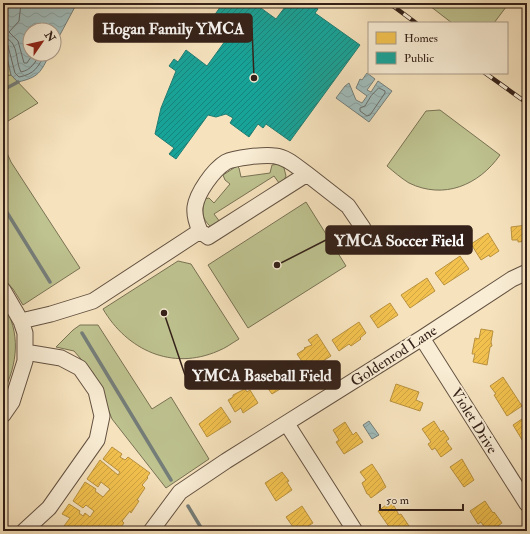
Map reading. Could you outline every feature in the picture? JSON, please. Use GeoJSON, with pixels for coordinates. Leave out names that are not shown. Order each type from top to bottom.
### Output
{"type":"FeatureCollection","features":[{"type":"Feature","properties":{"kind":"street"},"geometry":{"type":"LineString","coordinates":[[307,174],[208,237],[200,231],[196,221],[195,208],[200,192],[210,178],[225,163],[235,158],[274,156],[285,159],[307,174],[348,206],[363,228]]}},
{"type":"Feature","properties":{"kind":"street"},"geometry":{"type":"LineString","coordinates":[[20,321],[51,314],[93,301],[200,231]]}},
{"type":"Feature","properties":{"kind":"street","name":"Goldenrod Lane"},"geometry":{"type":"LineString","coordinates":[[151,531],[180,492],[226,461],[287,424],[512,279],[527,272]]}},
{"type":"Feature","properties":{"kind":"street"},"geometry":{"type":"LineString","coordinates":[[3,290],[14,306],[25,333],[25,361],[12,402],[3,415]]}},
{"type":"Feature","properties":{"kind":"street","name":"Violet Drive"},"geometry":{"type":"LineString","coordinates":[[422,338],[527,504]]}},
{"type":"Feature","properties":{"kind":"street"},"geometry":{"type":"LineString","coordinates":[[24,531],[49,508],[97,440],[102,416],[96,391],[80,368],[61,358],[25,352]]}},
{"type":"Feature","properties":{"kind":"street"},"geometry":{"type":"LineString","coordinates":[[287,424],[355,531]]}},
{"type":"Feature","properties":{"kind":"green space"},"geometry":{"type":"Polygon","coordinates":[[[3,3],[6,3],[3,39],[3,3]]]}},
{"type":"Feature","properties":{"kind":"green space"},"geometry":{"type":"Polygon","coordinates":[[[426,3],[509,3],[495,22],[451,22],[426,3]]]}},
{"type":"Feature","properties":{"kind":"green space"},"geometry":{"type":"Polygon","coordinates":[[[3,39],[11,75],[3,76],[3,39]]]}},
{"type":"Feature","properties":{"kind":"green space"},"geometry":{"type":"Polygon","coordinates":[[[11,75],[38,103],[3,124],[3,76],[11,75]]]}},
{"type":"Feature","properties":{"kind":"green space"},"geometry":{"type":"Polygon","coordinates":[[[440,110],[500,155],[491,166],[471,182],[448,190],[422,188],[409,183],[387,166],[426,111],[440,110]]]}},
{"type":"Feature","properties":{"kind":"green space"},"geometry":{"type":"Polygon","coordinates":[[[3,144],[11,162],[80,268],[23,305],[13,289],[3,278],[3,144]]]}},
{"type":"Feature","properties":{"kind":"green space"},"geometry":{"type":"Polygon","coordinates":[[[279,164],[284,168],[286,176],[283,182],[279,183],[274,176],[214,214],[220,222],[211,227],[205,221],[203,208],[205,199],[209,198],[214,203],[230,184],[225,180],[223,175],[237,166],[241,177],[270,173],[272,165],[279,164]]]}},
{"type":"Feature","properties":{"kind":"green space"},"geometry":{"type":"Polygon","coordinates":[[[306,202],[346,266],[248,328],[208,265],[306,202]]]}},
{"type":"Feature","properties":{"kind":"green space"},"geometry":{"type":"Polygon","coordinates":[[[178,261],[191,264],[239,339],[221,350],[201,357],[184,359],[168,357],[152,353],[138,346],[125,336],[113,323],[103,309],[178,261]]]}},
{"type":"Feature","properties":{"kind":"green space"},"geometry":{"type":"Polygon","coordinates":[[[3,303],[13,326],[15,348],[12,370],[3,393],[3,303]]]}},
{"type":"Feature","properties":{"kind":"green space"},"geometry":{"type":"Polygon","coordinates":[[[80,325],[98,325],[152,409],[171,397],[209,459],[166,488],[112,419],[94,374],[74,351],[56,347],[80,325]]]}},
{"type":"Feature","properties":{"kind":"water"},"geometry":{"type":"Polygon","coordinates":[[[6,3],[77,3],[62,31],[62,22],[22,22],[22,62],[46,62],[35,76],[18,82],[11,75],[3,39],[6,3]]]}},
{"type":"Feature","properties":{"kind":"water"},"geometry":{"type":"Polygon","coordinates":[[[367,73],[375,79],[367,90],[371,92],[378,81],[392,91],[369,122],[336,98],[349,83],[356,100],[362,103],[367,96],[356,88],[360,79],[362,80],[367,73]]]}},
{"type":"Feature","properties":{"kind":"water"},"geometry":{"type":"Polygon","coordinates":[[[369,421],[379,435],[372,439],[363,425],[369,421]]]}},
{"type":"Feature","properties":{"kind":"building: Homes"},"geometry":{"type":"Polygon","coordinates":[[[527,225],[527,241],[518,242],[518,240],[512,240],[511,227],[527,225]]]}},
{"type":"Feature","properties":{"kind":"building: Homes"},"geometry":{"type":"Polygon","coordinates":[[[488,233],[499,251],[490,257],[489,255],[481,260],[471,244],[488,233]]]}},
{"type":"Feature","properties":{"kind":"building: Homes"},"geometry":{"type":"Polygon","coordinates":[[[460,256],[469,269],[444,285],[435,273],[460,256]]]}},
{"type":"Feature","properties":{"kind":"building: Homes"},"geometry":{"type":"Polygon","coordinates":[[[427,278],[435,291],[410,308],[401,295],[427,278]]]}},
{"type":"Feature","properties":{"kind":"building: Homes"},"geometry":{"type":"Polygon","coordinates":[[[390,303],[398,315],[378,328],[370,316],[390,303]]]}},
{"type":"Feature","properties":{"kind":"building: Homes"},"geometry":{"type":"Polygon","coordinates":[[[359,322],[366,333],[360,338],[361,339],[351,346],[349,344],[339,351],[332,340],[359,322]]]}},
{"type":"Feature","properties":{"kind":"building: Homes"},"geometry":{"type":"Polygon","coordinates":[[[481,329],[493,331],[491,342],[492,346],[490,347],[487,365],[473,362],[475,354],[472,354],[475,338],[479,339],[481,329]]]}},
{"type":"Feature","properties":{"kind":"building: Homes"},"geometry":{"type":"Polygon","coordinates":[[[317,334],[331,356],[315,366],[312,361],[305,366],[297,354],[305,349],[304,348],[312,345],[308,340],[317,334]]]}},
{"type":"Feature","properties":{"kind":"building: Homes"},"geometry":{"type":"Polygon","coordinates":[[[278,367],[290,383],[272,394],[261,379],[262,378],[259,373],[266,368],[270,373],[278,367]]]}},
{"type":"Feature","properties":{"kind":"building: Homes"},"geometry":{"type":"Polygon","coordinates":[[[503,377],[522,406],[507,416],[494,395],[496,394],[490,386],[503,377]]]}},
{"type":"Feature","properties":{"kind":"building: Homes"},"geometry":{"type":"Polygon","coordinates":[[[396,384],[419,392],[416,400],[423,403],[420,411],[390,401],[396,384]]]}},
{"type":"Feature","properties":{"kind":"building: Homes"},"geometry":{"type":"Polygon","coordinates":[[[245,389],[247,392],[250,390],[258,403],[243,413],[241,408],[235,412],[228,400],[233,397],[233,395],[245,389]]]}},
{"type":"Feature","properties":{"kind":"building: Homes"},"geometry":{"type":"Polygon","coordinates":[[[221,407],[231,422],[207,437],[199,424],[221,407]]]}},
{"type":"Feature","properties":{"kind":"building: Homes"},"geometry":{"type":"Polygon","coordinates":[[[527,417],[527,448],[513,425],[527,417]]]}},
{"type":"Feature","properties":{"kind":"building: Homes"},"geometry":{"type":"Polygon","coordinates":[[[434,421],[441,432],[443,430],[449,439],[446,441],[452,449],[441,457],[435,448],[432,450],[428,444],[431,442],[422,429],[434,421]]]}},
{"type":"Feature","properties":{"kind":"building: Homes"},"geometry":{"type":"Polygon","coordinates":[[[345,422],[353,435],[356,432],[363,442],[344,454],[336,442],[339,440],[333,430],[345,422]]]}},
{"type":"Feature","properties":{"kind":"building: Homes"},"geometry":{"type":"Polygon","coordinates":[[[112,447],[122,454],[120,457],[125,460],[128,457],[150,473],[142,485],[145,488],[137,500],[139,501],[131,513],[130,511],[122,521],[124,523],[118,531],[62,531],[61,530],[70,518],[62,514],[69,504],[80,511],[79,513],[83,516],[85,513],[90,517],[94,511],[86,505],[83,508],[73,501],[85,482],[96,489],[95,491],[103,497],[110,489],[101,482],[98,487],[87,479],[100,460],[118,475],[120,472],[103,459],[112,447]]]}},
{"type":"Feature","properties":{"kind":"building: Homes"},"geometry":{"type":"Polygon","coordinates":[[[462,459],[474,480],[464,487],[450,467],[462,459]]]}},
{"type":"Feature","properties":{"kind":"building: Homes"},"geometry":{"type":"Polygon","coordinates":[[[372,464],[386,487],[371,498],[367,494],[362,483],[366,480],[360,472],[372,464]]]}},
{"type":"Feature","properties":{"kind":"building: Homes"},"geometry":{"type":"Polygon","coordinates":[[[282,472],[289,481],[287,482],[292,490],[276,501],[265,483],[282,472]]]}},
{"type":"Feature","properties":{"kind":"building: Homes"},"geometry":{"type":"Polygon","coordinates":[[[485,501],[502,523],[491,531],[487,531],[481,522],[478,524],[470,511],[485,501]]]}},
{"type":"Feature","properties":{"kind":"building: Homes"},"geometry":{"type":"Polygon","coordinates":[[[392,504],[409,526],[401,531],[392,531],[378,511],[386,505],[387,507],[392,504]]]}},
{"type":"Feature","properties":{"kind":"building: Homes"},"geometry":{"type":"Polygon","coordinates":[[[302,506],[313,523],[308,526],[311,531],[296,531],[286,517],[302,506]]]}},
{"type":"Feature","properties":{"kind":"building: Public"},"geometry":{"type":"Polygon","coordinates":[[[223,3],[254,3],[276,19],[288,3],[314,3],[314,6],[318,9],[315,13],[360,45],[290,141],[266,124],[263,128],[258,124],[249,137],[230,123],[233,118],[226,114],[216,117],[208,115],[176,159],[169,154],[174,148],[155,134],[161,108],[176,71],[169,66],[174,59],[178,62],[186,50],[207,66],[228,37],[209,23],[223,3]]]}},
{"type":"Feature","properties":{"kind":"waterway"},"geometry":{"type":"LineString","coordinates":[[3,90],[18,82]]}},
{"type":"Feature","properties":{"kind":"waterway"},"geometry":{"type":"LineString","coordinates":[[3,206],[50,282]]}},
{"type":"Feature","properties":{"kind":"waterway"},"geometry":{"type":"LineString","coordinates":[[82,333],[171,480]]}},
{"type":"Feature","properties":{"kind":"waterway"},"geometry":{"type":"LineString","coordinates":[[188,506],[203,531]]}},
{"type":"Feature","properties":{"kind":"railway"},"geometry":{"type":"LineString","coordinates":[[389,3],[415,22]]}},
{"type":"Feature","properties":{"kind":"railway"},"geometry":{"type":"LineString","coordinates":[[486,74],[527,103]]}},
{"type":"Feature","properties":{"kind":"place","name":"Hogan Family YMCA"},"geometry":{"type":"Point","coordinates":[254,78]}},
{"type":"Feature","properties":{"kind":"place","name":"YMCA Soccer Field"},"geometry":{"type":"Point","coordinates":[277,265]}},
{"type":"Feature","properties":{"kind":"place","name":"YMCA Baseball Field"},"geometry":{"type":"Point","coordinates":[164,313]}}]}
